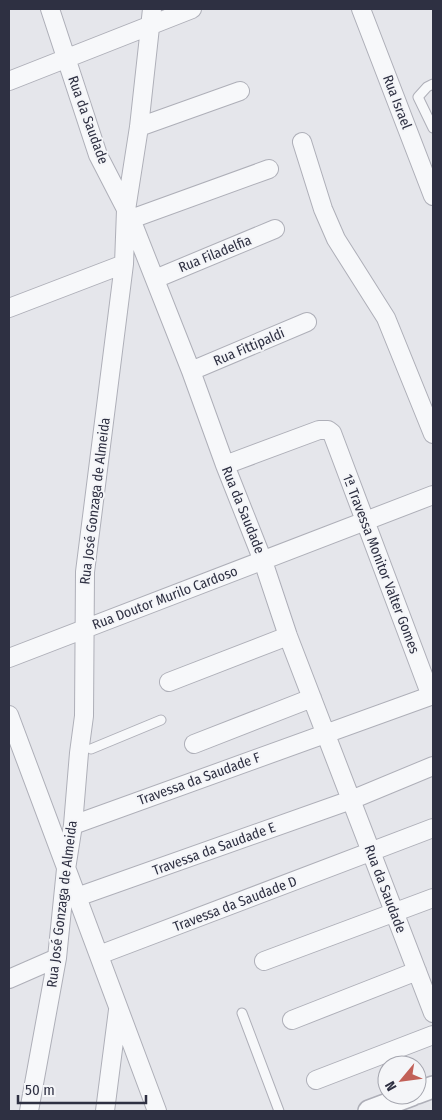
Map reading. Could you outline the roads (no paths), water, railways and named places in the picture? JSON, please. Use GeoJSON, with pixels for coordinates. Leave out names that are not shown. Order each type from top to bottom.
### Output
{"type":"FeatureCollection","features":[{"type":"Feature","properties":{"kind":"street","name":"Rua da Saudade"},"geometry":{"type":"LineString","coordinates":[[50,9],[98,155],[129,215],[192,371],[325,733],[394,913],[424,978],[433,1013]]}},
{"type":"Feature","properties":{"kind":"street"},"geometry":{"type":"LineString","coordinates":[[9,81],[66,58],[151,17],[192,9]]}},
{"type":"Feature","properties":{"kind":"street","name":"Rua Israel"},"geometry":{"type":"LineString","coordinates":[[361,9],[433,196]]}},
{"type":"Feature","properties":{"kind":"street","name":"Rua José Gonzaga de Almeida"},"geometry":{"type":"LineString","coordinates":[[29,1111],[57,958],[66,869],[85,751],[85,572],[124,264],[151,17]]}},
{"type":"Feature","properties":{"kind":"street"},"geometry":{"type":"LineString","coordinates":[[139,127],[240,91]]}},
{"type":"Feature","properties":{"kind":"street"},"geometry":{"type":"LineString","coordinates":[[302,142],[323,209],[336,239],[386,318],[433,434]]}},
{"type":"Feature","properties":{"kind":"street"},"geometry":{"type":"LineString","coordinates":[[129,215],[269,169]]}},
{"type":"Feature","properties":{"kind":"street","name":"Rua Filadelfia"},"geometry":{"type":"LineString","coordinates":[[155,279],[275,229]]}},
{"type":"Feature","properties":{"kind":"street"},"geometry":{"type":"LineString","coordinates":[[9,308],[124,264]]}},
{"type":"Feature","properties":{"kind":"street","name":"Rua Fittipaldi"},"geometry":{"type":"LineString","coordinates":[[192,371],[307,322]]}},
{"type":"Feature","properties":{"kind":"street","name":"1ª Travessa Monitor Valter Gomes"},"geometry":{"type":"LineString","coordinates":[[225,465],[319,430],[328,430],[332,433],[432,696]]}},
{"type":"Feature","properties":{"kind":"street","name":"Rua Doutor Murilo Cardoso"},"geometry":{"type":"LineString","coordinates":[[9,658],[433,495]]}},
{"type":"Feature","properties":{"kind":"street"},"geometry":{"type":"LineString","coordinates":[[169,682],[288,636]]}},
{"type":"Feature","properties":{"kind":"street","name":"Travessa da Saudade F"},"geometry":{"type":"LineString","coordinates":[[73,825],[432,696]]}},
{"type":"Feature","properties":{"kind":"street"},"geometry":{"type":"LineString","coordinates":[[194,744],[312,698]]}},
{"type":"Feature","properties":{"kind":"street"},"geometry":{"type":"LineString","coordinates":[[9,715],[157,1111]]}},
{"type":"Feature","properties":{"kind":"street","name":"Travessa da Saudade E"},"geometry":{"type":"LineString","coordinates":[[77,897],[351,800],[433,766]]}},
{"type":"Feature","properties":{"kind":"street","name":"Travessa da Saudade D"},"geometry":{"type":"LineString","coordinates":[[98,955],[433,828]]}},
{"type":"Feature","properties":{"kind":"street"},"geometry":{"type":"LineString","coordinates":[[264,961],[433,898]]}},
{"type":"Feature","properties":{"kind":"street"},"geometry":{"type":"LineString","coordinates":[[9,979],[57,958]]}},
{"type":"Feature","properties":{"kind":"street"},"geometry":{"type":"LineString","coordinates":[[292,1020],[424,978]]}},
{"type":"Feature","properties":{"kind":"street"},"geometry":{"type":"LineString","coordinates":[[104,1111],[118,1008]]}},
{"type":"Feature","properties":{"kind":"street"},"geometry":{"type":"LineString","coordinates":[[316,1080],[433,1035]]}},
{"type":"Feature","properties":{"kind":"street"},"geometry":{"type":"LineString","coordinates":[[369,1111],[385,1105]]}},
{"type":"Feature","properties":{"kind":"lane"},"geometry":{"type":"LineString","coordinates":[[433,84],[427,86],[418,97],[433,128]]}},
{"type":"Feature","properties":{"kind":"lane"},"geometry":{"type":"LineString","coordinates":[[85,751],[161,720]]}},
{"type":"Feature","properties":{"kind":"lane"},"geometry":{"type":"LineString","coordinates":[[242,1013],[279,1111]]}}]}
